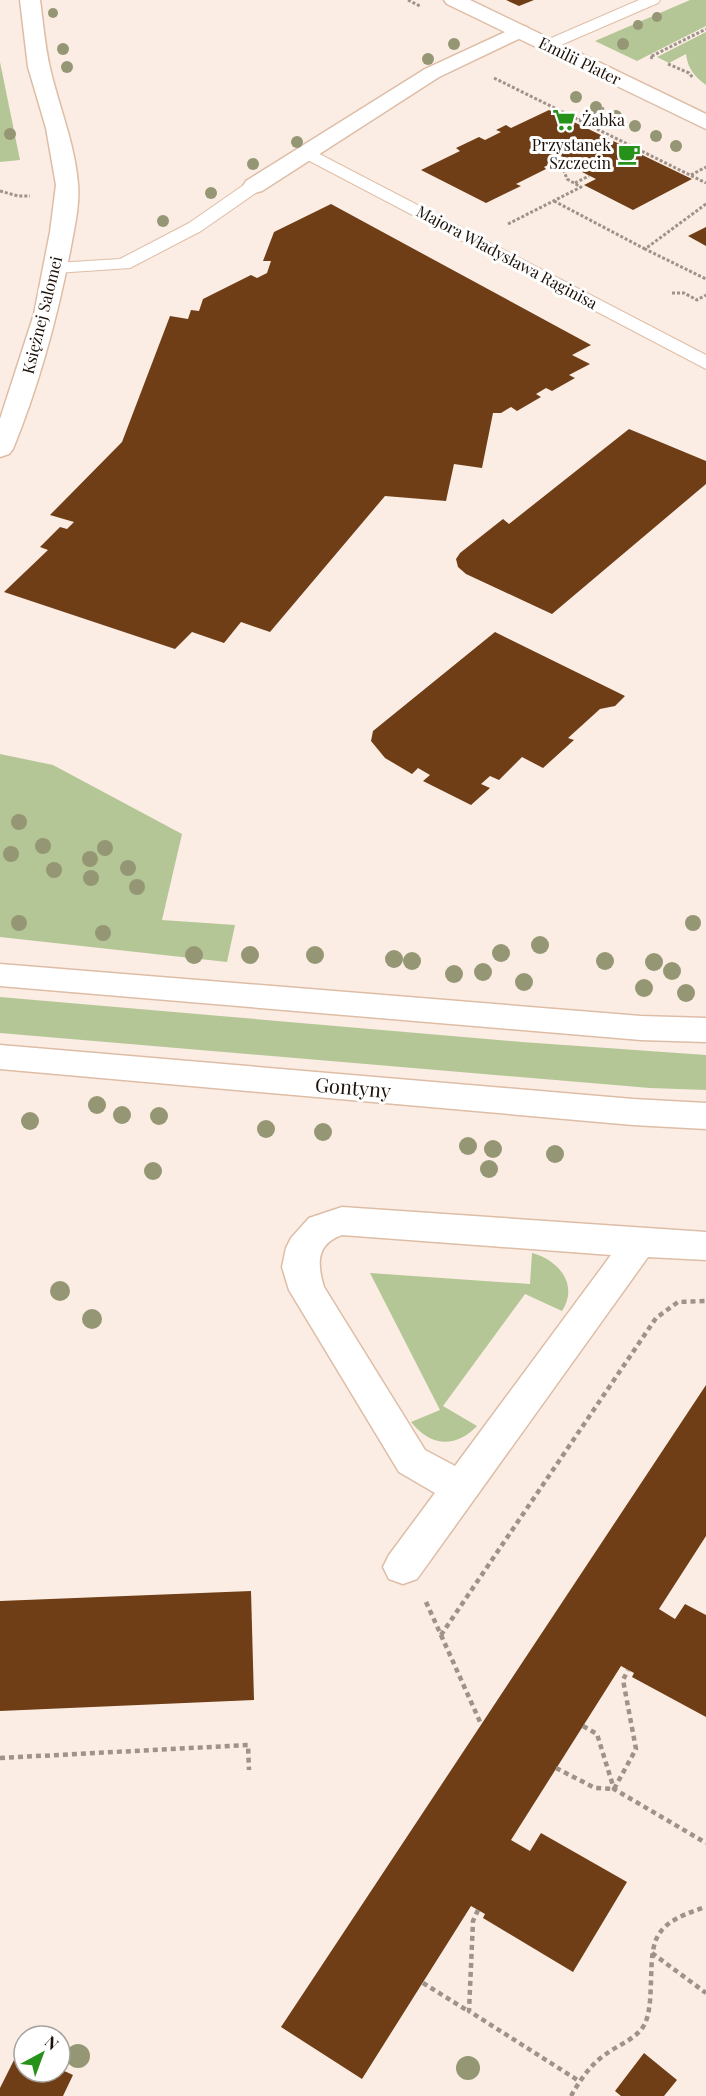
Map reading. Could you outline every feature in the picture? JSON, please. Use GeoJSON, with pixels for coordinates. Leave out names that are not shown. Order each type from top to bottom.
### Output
{"type":"FeatureCollection","features":[{"type":"Feature","properties":{"kind":"street","name":"Księżnej Salomei"},"geometry":{"type":"LineString","coordinates":[[0,449],[20,401],[34,346],[46,314],[56,268],[67,185],[57,128],[39,67],[30,0]]}},
{"type":"Feature","properties":{"kind":"street","name":"Emilii Plater"},"geometry":{"type":"LineString","coordinates":[[454,0],[706,122]]}},
{"type":"Feature","properties":{"kind":"street"},"geometry":{"type":"LineString","coordinates":[[254,186],[416,82],[456,60],[520,31]]}},
{"type":"Feature","properties":{"kind":"street"},"geometry":{"type":"LineString","coordinates":[[0,975],[641,1028],[706,1030]]}},
{"type":"Feature","properties":{"kind":"street","name":"Gontyny"},"geometry":{"type":"LineString","coordinates":[[0,1057],[633,1112],[706,1116]]}},
{"type":"Feature","properties":{"kind":"street"},"geometry":{"type":"LineString","coordinates":[[459,1488],[412,1461],[307,1290],[300,1267],[304,1248],[321,1228],[342,1221],[706,1246]]}},
{"type":"Feature","properties":{"kind":"street"},"geometry":{"type":"LineString","coordinates":[[403,1567],[639,1243]]}},
{"type":"Feature","properties":{"kind":"lane"},"geometry":{"type":"LineString","coordinates":[[548,45],[652,0]]}},
{"type":"Feature","properties":{"kind":"lane","name":"Majora Władysława Raginisa"},"geometry":{"type":"LineString","coordinates":[[306,152],[706,363]]}},
{"type":"Feature","properties":{"kind":"lane"},"geometry":{"type":"LineString","coordinates":[[56,268],[124,264],[195,227],[254,186]]}},
{"type":"Feature","properties":{"kind":"path"},"geometry":{"type":"LineString","coordinates":[[694,79],[688,73],[650,57],[706,28]]}},
{"type":"Feature","properties":{"kind":"path"},"geometry":{"type":"LineString","coordinates":[[456,60],[519,94],[706,183]]}},
{"type":"Feature","properties":{"kind":"path"},"geometry":{"type":"LineString","coordinates":[[578,121],[608,107]]}},
{"type":"Feature","properties":{"kind":"path"},"geometry":{"type":"LineString","coordinates":[[506,225],[581,187],[567,179],[560,160],[555,157]]}},
{"type":"Feature","properties":{"kind":"path"},"geometry":{"type":"LineString","coordinates":[[690,175],[706,167]]}},
{"type":"Feature","properties":{"kind":"path"},"geometry":{"type":"LineString","coordinates":[[574,183],[589,176]]}},
{"type":"Feature","properties":{"kind":"path"},"geometry":{"type":"LineString","coordinates":[[1,191],[18,196]]}},
{"type":"Feature","properties":{"kind":"path"},"geometry":{"type":"LineString","coordinates":[[554,201],[706,279]]}},
{"type":"Feature","properties":{"kind":"path"},"geometry":{"type":"LineString","coordinates":[[645,249],[706,204]]}},
{"type":"Feature","properties":{"kind":"path"},"geometry":{"type":"LineString","coordinates":[[672,293],[684,293],[697,300],[706,295]]}},
{"type":"Feature","properties":{"kind":"path"},"geometry":{"type":"LineString","coordinates":[[441,1635],[656,1318],[669,1305],[684,1299],[706,1301]]}},
{"type":"Feature","properties":{"kind":"path"},"geometry":{"type":"LineString","coordinates":[[403,1567],[414,1574],[481,1724]]}},
{"type":"Feature","properties":{"kind":"path"},"geometry":{"type":"LineString","coordinates":[[614,1789],[636,1749],[623,1680],[628,1670]]}},
{"type":"Feature","properties":{"kind":"path"},"geometry":{"type":"LineString","coordinates":[[583,1726],[597,1734],[614,1789]]}},
{"type":"Feature","properties":{"kind":"path"},"geometry":{"type":"LineString","coordinates":[[0,1758],[248,1745],[249,1770]]}},
{"type":"Feature","properties":{"kind":"path"},"geometry":{"type":"LineString","coordinates":[[556,1768],[595,1788],[614,1789],[706,1843]]}},
{"type":"Feature","properties":{"kind":"path"},"geometry":{"type":"LineString","coordinates":[[571,2096],[579,2081],[595,2063],[609,2051],[629,2042],[644,2026],[649,2010],[651,1946],[659,1930],[674,1919],[706,1907]]}},
{"type":"Feature","properties":{"kind":"path"},"geometry":{"type":"LineString","coordinates":[[469,2011],[473,1921],[478,1910]]}},
{"type":"Feature","properties":{"kind":"path"},"geometry":{"type":"LineString","coordinates":[[651,1953],[706,1993]]}},
{"type":"Feature","properties":{"kind":"path"},"geometry":{"type":"LineString","coordinates":[[423,1983],[579,2081]]}},
{"type":"Feature","properties":{"kind":"green space"},"geometry":{"type":"Polygon","coordinates":[[[690,0],[706,0],[706,26],[637,61],[595,41],[690,0]]]}},
{"type":"Feature","properties":{"kind":"green space"},"geometry":{"type":"Polygon","coordinates":[[[706,32],[706,85],[692,72],[686,54],[669,63],[657,57],[706,32]]]}},
{"type":"Feature","properties":{"kind":"green space"},"geometry":{"type":"Polygon","coordinates":[[[0,62],[20,160],[0,162],[0,62]]]}},
{"type":"Feature","properties":{"kind":"green space"},"geometry":{"type":"Polygon","coordinates":[[[0,754],[53,765],[182,834],[162,920],[235,925],[227,962],[0,937],[0,754]]]}},
{"type":"Feature","properties":{"kind":"green space"},"geometry":{"type":"Polygon","coordinates":[[[0,997],[522,1042],[706,1055],[706,1090],[650,1088],[0,1033],[0,997]]]}},
{"type":"Feature","properties":{"kind":"green space"},"geometry":{"type":"Polygon","coordinates":[[[532,1253],[550,1261],[564,1275],[568,1292],[562,1311],[525,1294],[443,1406],[477,1426],[469,1433],[451,1441],[443,1442],[426,1436],[411,1422],[440,1410],[370,1273],[530,1284],[532,1253]]]}},
{"type":"Feature","properties":{"kind":"building"},"geometry":{"type":"Polygon","coordinates":[[[506,0],[534,0],[519,6],[506,0]]]}},
{"type":"Feature","properties":{"kind":"building"},"geometry":{"type":"Polygon","coordinates":[[[549,110],[692,179],[633,210],[584,185],[596,179],[582,172],[587,169],[559,155],[551,159],[556,161],[544,167],[546,169],[516,184],[521,186],[486,203],[421,170],[460,151],[456,148],[479,137],[485,140],[501,132],[496,130],[506,125],[511,128],[549,110]]]}},
{"type":"Feature","properties":{"kind":"building"},"geometry":{"type":"Polygon","coordinates":[[[331,204],[591,345],[572,355],[590,364],[569,375],[575,378],[552,391],[546,388],[536,394],[541,397],[517,411],[511,407],[501,413],[493,413],[482,468],[454,464],[446,501],[385,496],[270,632],[241,622],[224,643],[192,632],[175,649],[4,592],[48,550],[40,547],[60,527],[67,529],[74,522],[50,515],[122,442],[170,316],[188,319],[191,310],[199,311],[203,299],[251,275],[257,278],[267,273],[271,261],[263,261],[274,232],[331,204]]]}},
{"type":"Feature","properties":{"kind":"building"},"geometry":{"type":"Polygon","coordinates":[[[706,227],[706,246],[688,236],[706,227]]]}},
{"type":"Feature","properties":{"kind":"building"},"geometry":{"type":"Polygon","coordinates":[[[629,429],[706,461],[706,484],[552,614],[466,574],[458,567],[456,559],[460,553],[503,519],[509,524],[629,429]]]}},
{"type":"Feature","properties":{"kind":"building"},"geometry":{"type":"Polygon","coordinates":[[[495,632],[625,696],[615,706],[600,709],[568,738],[574,740],[543,768],[522,757],[499,780],[490,776],[481,784],[490,788],[471,805],[423,781],[430,775],[418,768],[412,774],[385,758],[371,741],[373,731],[495,632]]]}},
{"type":"Feature","properties":{"kind":"building"},"geometry":{"type":"Polygon","coordinates":[[[706,1385],[706,1536],[659,1609],[675,1619],[685,1604],[706,1615],[706,1717],[632,1677],[634,1673],[621,1666],[511,1840],[530,1851],[541,1833],[627,1882],[573,1972],[483,1918],[485,1914],[471,1906],[362,2079],[281,2027],[706,1385]]]}},
{"type":"Feature","properties":{"kind":"building"},"geometry":{"type":"Polygon","coordinates":[[[251,1591],[254,1700],[0,1711],[0,1601],[251,1591]]]}},
{"type":"Feature","properties":{"kind":"building"},"geometry":{"type":"Polygon","coordinates":[[[644,2053],[677,2080],[664,2096],[621,2096],[615,2091],[644,2053]]]}},
{"type":"Feature","properties":{"kind":"building"},"geometry":{"type":"Polygon","coordinates":[[[12,2064],[12,2084],[69,2084],[63,2096],[0,2096],[0,2088],[12,2064]]]}},
{"type":"Feature","properties":{"kind":"place","name":"Żabka"},"geometry":{"type":"Point","coordinates":[564,120]}},
{"type":"Feature","properties":{"kind":"place","name":"Przystanek Szczecin"},"geometry":{"type":"Point","coordinates":[629,154]}}]}
